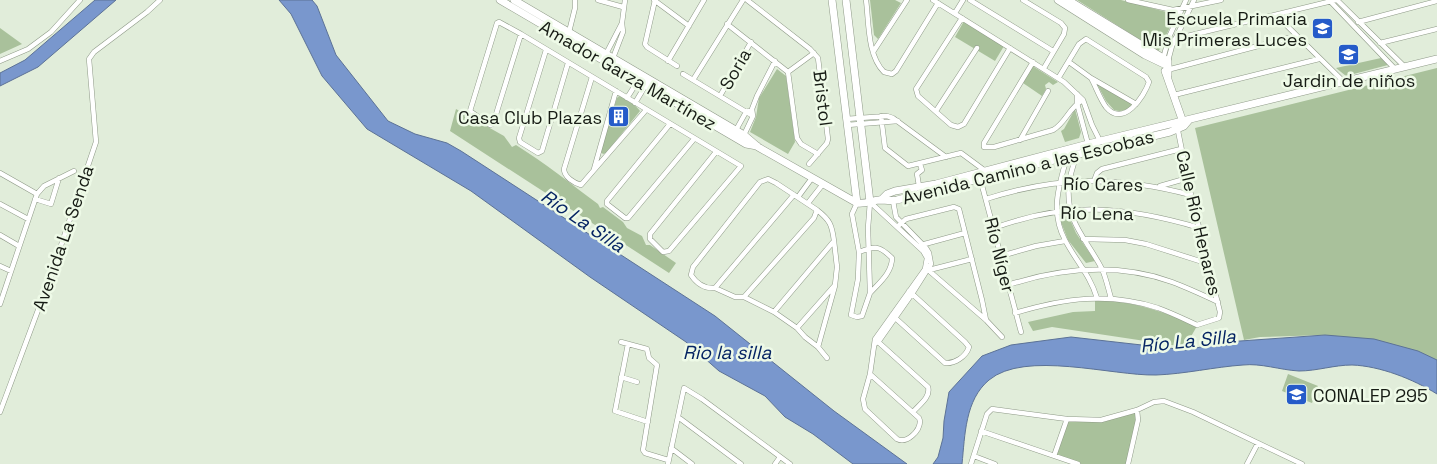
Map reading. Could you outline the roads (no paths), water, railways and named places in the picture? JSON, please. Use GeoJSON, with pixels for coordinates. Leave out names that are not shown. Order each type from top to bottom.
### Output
{"type":"FeatureCollection","features":[{"type":"Feature","properties":{"kind":"street"},"geometry":{"type":"LineString","coordinates":[[0,61],[28,49],[51,32],[80,0]]}},
{"type":"Feature","properties":{"kind":"street","name":"Amador Garza Martínez"},"geometry":{"type":"LineString","coordinates":[[500,0],[736,130],[758,146],[857,203]]}},
{"type":"Feature","properties":{"kind":"street","name":"Amador Garza Martínez"},"geometry":{"type":"LineString","coordinates":[[514,0],[613,58],[639,78]]}},
{"type":"Feature","properties":{"kind":"street"},"geometry":{"type":"LineString","coordinates":[[570,32],[575,0]]}},
{"type":"Feature","properties":{"kind":"street"},"geometry":{"type":"LineString","coordinates":[[598,0],[623,7]]}},
{"type":"Feature","properties":{"kind":"street"},"geometry":{"type":"LineString","coordinates":[[613,58],[623,32],[623,7],[625,0]]}},
{"type":"Feature","properties":{"kind":"street"},"geometry":{"type":"LineString","coordinates":[[677,66],[645,44],[654,0],[689,26]]}},
{"type":"Feature","properties":{"kind":"street"},"geometry":{"type":"LineString","coordinates":[[668,60],[703,0]]}},
{"type":"Feature","properties":{"kind":"street"},"geometry":{"type":"LineString","coordinates":[[693,80],[743,0]]}},
{"type":"Feature","properties":{"kind":"street","name":"Bristol"},"geometry":{"type":"LineString","coordinates":[[747,0],[818,58],[828,139],[827,143],[809,164]]}},
{"type":"Feature","properties":{"kind":"street"},"geometry":{"type":"LineString","coordinates":[[832,0],[857,203],[852,214],[859,252],[858,279],[851,315],[857,317],[862,316],[870,293],[868,228],[870,202],[846,0]]}},
{"type":"Feature","properties":{"kind":"street"},"geometry":{"type":"LineString","coordinates":[[866,0],[873,52],[881,69],[888,73],[894,73],[938,3]]}},
{"type":"Feature","properties":{"kind":"street"},"geometry":{"type":"LineString","coordinates":[[873,52],[906,2],[899,0]]}},
{"type":"Feature","properties":{"kind":"street"},"geometry":{"type":"LineString","coordinates":[[933,0],[1059,77],[1083,100],[1100,141]]}},
{"type":"Feature","properties":{"kind":"street"},"geometry":{"type":"LineString","coordinates":[[955,13],[963,0]]}},
{"type":"Feature","properties":{"kind":"street"},"geometry":{"type":"LineString","coordinates":[[970,0],[1053,51]]}},
{"type":"Feature","properties":{"kind":"street"},"geometry":{"type":"LineString","coordinates":[[1023,0],[1064,26],[1064,34],[1044,68]]}},
{"type":"Feature","properties":{"kind":"street"},"geometry":{"type":"LineString","coordinates":[[1058,0],[1166,67],[1296,36]]}},
{"type":"Feature","properties":{"kind":"street"},"geometry":{"type":"LineString","coordinates":[[1068,0],[1166,67]]}},
{"type":"Feature","properties":{"kind":"street"},"geometry":{"type":"LineString","coordinates":[[1128,0],[1170,10],[1221,0]]}},
{"type":"Feature","properties":{"kind":"street"},"geometry":{"type":"LineString","coordinates":[[1182,124],[1166,67],[1166,44],[1186,0]]}},
{"type":"Feature","properties":{"kind":"street"},"geometry":{"type":"LineString","coordinates":[[1166,67],[1170,50],[1194,0]]}},
{"type":"Feature","properties":{"kind":"street"},"geometry":{"type":"LineString","coordinates":[[1175,39],[1337,0],[1405,67]]}},
{"type":"Feature","properties":{"kind":"street","name":"Avenida La Senda"},"geometry":{"type":"LineString","coordinates":[[0,412],[45,291],[96,142],[89,59],[94,52],[160,1]]}},
{"type":"Feature","properties":{"kind":"street"},"geometry":{"type":"LineString","coordinates":[[1330,1],[1395,70]]}},
{"type":"Feature","properties":{"kind":"street"},"geometry":{"type":"LineString","coordinates":[[1358,22],[1437,1]]}},
{"type":"Feature","properties":{"kind":"street"},"geometry":{"type":"LineString","coordinates":[[1276,15],[1344,82]]}},
{"type":"Feature","properties":{"kind":"street"},"geometry":{"type":"LineString","coordinates":[[962,18],[916,89],[918,96],[954,126],[958,127],[964,124],[1010,48]]}},
{"type":"Feature","properties":{"kind":"street"},"geometry":{"type":"LineString","coordinates":[[835,20],[849,19]]}},
{"type":"Feature","properties":{"kind":"street"},"geometry":{"type":"LineString","coordinates":[[521,34],[492,125],[470,111],[497,23],[499,22],[521,34],[741,166],[669,251],[663,252],[649,236],[650,234],[716,152]]}},
{"type":"Feature","properties":{"kind":"street"},"geometry":{"type":"LineString","coordinates":[[606,54],[622,23]]}},
{"type":"Feature","properties":{"kind":"street"},"geometry":{"type":"LineString","coordinates":[[727,24],[788,72],[797,138],[801,144],[818,154]]}},
{"type":"Feature","properties":{"kind":"street"},"geometry":{"type":"LineString","coordinates":[[1380,43],[1437,29]]}},
{"type":"Feature","properties":{"kind":"street"},"geometry":{"type":"LineString","coordinates":[[1059,77],[1082,41],[1086,39],[1148,78],[1148,84],[1131,110],[1112,112],[1105,104],[1091,78]]}},
{"type":"Feature","properties":{"kind":"street","name":"Soria"},"geometry":{"type":"LineString","coordinates":[[720,96],[751,42]]}},
{"type":"Feature","properties":{"kind":"street"},"geometry":{"type":"LineString","coordinates":[[936,111],[977,48]]}},
{"type":"Feature","properties":{"kind":"street"},"geometry":{"type":"LineString","coordinates":[[546,50],[519,140],[540,153],[568,63]]}},
{"type":"Feature","properties":{"kind":"street"},"geometry":{"type":"LineString","coordinates":[[788,72],[814,53]]}},
{"type":"Feature","properties":{"kind":"street"},"geometry":{"type":"LineString","coordinates":[[1174,94],[1319,59]]}},
{"type":"Feature","properties":{"kind":"street","name":"Avenida Camino a las Escobas"},"geometry":{"type":"LineString","coordinates":[[881,200],[890,193],[936,184],[984,170],[1077,154],[1182,124],[1437,59]]}},
{"type":"Feature","properties":{"kind":"street"},"geometry":{"type":"LineString","coordinates":[[744,135],[753,116],[752,109],[775,61]]}},
{"type":"Feature","properties":{"kind":"street"},"geometry":{"type":"LineString","coordinates":[[1033,62],[984,146],[988,148],[1020,141],[1056,129],[1078,103],[1083,100]]}},
{"type":"Feature","properties":{"kind":"street"},"geometry":{"type":"LineString","coordinates":[[1069,62],[1091,78],[1136,104]]}},
{"type":"Feature","properties":{"kind":"street"},"geometry":{"type":"LineString","coordinates":[[683,74],[753,116]]}},
{"type":"Feature","properties":{"kind":"street"},"geometry":{"type":"LineString","coordinates":[[592,77],[564,172],[576,184],[581,185],[646,110]]}},
{"type":"Feature","properties":{"kind":"street"},"geometry":{"type":"LineString","coordinates":[[627,98],[639,78]]}},
{"type":"Feature","properties":{"kind":"street"},"geometry":{"type":"LineString","coordinates":[[635,103],[647,82]]}},
{"type":"Feature","properties":{"kind":"street","name":"Amador Garza Martínez"},"geometry":{"type":"LineString","coordinates":[[647,82],[746,144],[758,146]]}},
{"type":"Feature","properties":{"kind":"street"},"geometry":{"type":"LineString","coordinates":[[593,171],[616,91]]}},
{"type":"Feature","properties":{"kind":"street"},"geometry":{"type":"LineString","coordinates":[[1020,141],[1048,91]]}},
{"type":"Feature","properties":{"kind":"street"},"geometry":{"type":"LineString","coordinates":[[1077,94],[1088,144]]}},
{"type":"Feature","properties":{"kind":"street"},"geometry":{"type":"LineString","coordinates":[[736,130],[746,112],[752,109]]}},
{"type":"Feature","properties":{"kind":"street"},"geometry":{"type":"LineString","coordinates":[[847,122],[881,119],[898,121],[946,157]]}},
{"type":"Feature","properties":{"kind":"street"},"geometry":{"type":"LineString","coordinates":[[881,119],[886,148],[908,166],[963,154],[984,170]]}},
{"type":"Feature","properties":{"kind":"street"},"geometry":{"type":"LineString","coordinates":[[670,124],[606,202],[626,218],[694,139]]}},
{"type":"Feature","properties":{"kind":"street","name":"Avenida Camino a las Escobas"},"geometry":{"type":"LineString","coordinates":[[881,200],[893,201],[980,178],[1088,144],[1182,124]]}},
{"type":"Feature","properties":{"kind":"street","name":"Calle Río Henares"},"geometry":{"type":"LineString","coordinates":[[1111,298],[1159,309],[1197,325],[1217,320],[1220,317],[1218,302],[1191,195],[1182,149],[1182,124]]}},
{"type":"Feature","properties":{"kind":"street"},"geometry":{"type":"LineString","coordinates":[[1094,181],[1096,173],[1102,169],[1182,149]]}},
{"type":"Feature","properties":{"kind":"street"},"geometry":{"type":"LineString","coordinates":[[1015,313],[1054,302],[1111,298],[1102,269],[1075,226],[1070,210],[1069,182],[1077,154]]}},
{"type":"Feature","properties":{"kind":"street"},"geometry":{"type":"LineString","coordinates":[[1067,156],[1057,195],[1058,223],[1065,240],[1085,270],[1097,298]]}},
{"type":"Feature","properties":{"kind":"street"},"geometry":{"type":"LineString","coordinates":[[919,186],[916,174],[922,170],[920,164]]}},
{"type":"Feature","properties":{"kind":"street"},"geometry":{"type":"LineString","coordinates":[[0,304],[36,196],[44,186],[74,171]]}},
{"type":"Feature","properties":{"kind":"street"},"geometry":{"type":"LineString","coordinates":[[0,172],[51,204],[59,178]]}},
{"type":"Feature","properties":{"kind":"street"},"geometry":{"type":"LineString","coordinates":[[798,197],[812,178]]}},
{"type":"Feature","properties":{"kind":"street","name":"Río Níger"},"geometry":{"type":"LineString","coordinates":[[980,178],[1021,332]]}},
{"type":"Feature","properties":{"kind":"street"},"geometry":{"type":"LineString","coordinates":[[1158,186],[1188,178]]}},
{"type":"Feature","properties":{"kind":"street"},"geometry":{"type":"LineString","coordinates":[[818,348],[835,285],[837,267],[833,231],[827,217],[808,203],[776,182],[768,180],[760,182],[692,267],[692,275],[696,282],[707,289],[714,288],[736,297],[744,297],[774,312],[797,328],[827,358]]}},
{"type":"Feature","properties":{"kind":"street","name":"Río Cares"},"geometry":{"type":"LineString","coordinates":[[986,200],[1018,190],[1059,182],[1094,181],[1158,186],[1191,195]]}},
{"type":"Feature","properties":{"kind":"street"},"geometry":{"type":"LineString","coordinates":[[808,203],[823,184]]}},
{"type":"Feature","properties":{"kind":"street"},"geometry":{"type":"LineString","coordinates":[[714,288],[793,194]]}},
{"type":"Feature","properties":{"kind":"street"},"geometry":{"type":"LineString","coordinates":[[857,203],[881,200]]}},
{"type":"Feature","properties":{"kind":"street"},"geometry":{"type":"LineString","coordinates":[[893,201],[899,225]]}},
{"type":"Feature","properties":{"kind":"street"},"geometry":{"type":"LineString","coordinates":[[870,202],[930,253],[931,258],[927,269],[876,341],[863,399],[865,410],[900,440],[907,440],[920,424],[919,418],[870,374]]}},
{"type":"Feature","properties":{"kind":"street"},"geometry":{"type":"LineString","coordinates":[[0,204],[28,220]]}},
{"type":"Feature","properties":{"kind":"street"},"geometry":{"type":"LineString","coordinates":[[899,225],[906,220],[955,207],[959,209],[986,320]]}},
{"type":"Feature","properties":{"kind":"street"},"geometry":{"type":"LineString","coordinates":[[744,297],[814,218],[817,210]]}},
{"type":"Feature","properties":{"kind":"street","name":"Río Lena"},"geometry":{"type":"LineString","coordinates":[[994,228],[1021,219],[1057,212],[1108,210],[1138,213],[1200,228]]}},
{"type":"Feature","properties":{"kind":"street"},"geometry":{"type":"LineString","coordinates":[[920,246],[965,233]]}},
{"type":"Feature","properties":{"kind":"street"},"geometry":{"type":"LineString","coordinates":[[0,235],[19,246]]}},
{"type":"Feature","properties":{"kind":"street"},"geometry":{"type":"LineString","coordinates":[[1001,256],[1065,240]]}},
{"type":"Feature","properties":{"kind":"street"},"geometry":{"type":"LineString","coordinates":[[1083,240],[1125,240],[1146,244],[1208,264]]}},
{"type":"Feature","properties":{"kind":"street"},"geometry":{"type":"LineString","coordinates":[[774,312],[834,241]]}},
{"type":"Feature","properties":{"kind":"street"},"geometry":{"type":"LineString","coordinates":[[859,252],[876,246],[892,258],[892,264],[884,278],[870,293]]}},
{"type":"Feature","properties":{"kind":"street"},"geometry":{"type":"LineString","coordinates":[[927,269],[972,259]]}},
{"type":"Feature","properties":{"kind":"street"},"geometry":{"type":"LineString","coordinates":[[0,266],[10,272]]}},
{"type":"Feature","properties":{"kind":"street"},"geometry":{"type":"LineString","coordinates":[[927,269],[986,320],[1002,337]]}},
{"type":"Feature","properties":{"kind":"street"},"geometry":{"type":"LineString","coordinates":[[1008,285],[1045,274],[1102,269],[1156,277],[1180,285],[1218,302]]}},
{"type":"Feature","properties":{"kind":"street"},"geometry":{"type":"LineString","coordinates":[[797,328],[835,285]]}},
{"type":"Feature","properties":{"kind":"street"},"geometry":{"type":"LineString","coordinates":[[894,316],[945,363],[955,362],[968,351],[969,348],[965,342],[910,293]]}},
{"type":"Feature","properties":{"kind":"street"},"geometry":{"type":"LineString","coordinates":[[876,341],[928,387],[928,395],[913,412]]}},
{"type":"Feature","properties":{"kind":"street"},"geometry":{"type":"LineString","coordinates":[[621,342],[647,349],[649,358],[657,366],[644,452],[668,462],[684,388],[702,399],[790,464]]}},
{"type":"Feature","properties":{"kind":"street"},"geometry":{"type":"LineString","coordinates":[[628,344],[615,411],[648,422]]}},
{"type":"Feature","properties":{"kind":"street"},"geometry":{"type":"LineString","coordinates":[[621,377],[637,382]]}},
{"type":"Feature","properties":{"kind":"street"},"geometry":{"type":"LineString","coordinates":[[971,464],[988,411],[992,409],[1067,419],[1101,420],[1137,410],[1154,402],[1164,401],[1175,404],[1302,464]]}},
{"type":"Feature","properties":{"kind":"street"},"geometry":{"type":"LineString","coordinates":[[1128,464],[1138,420],[1137,410]]}},
{"type":"Feature","properties":{"kind":"street"},"geometry":{"type":"LineString","coordinates":[[678,417],[740,464]]}},
{"type":"Feature","properties":{"kind":"street"},"geometry":{"type":"LineString","coordinates":[[1057,464],[1057,457],[1067,419]]}},
{"type":"Feature","properties":{"kind":"street"},"geometry":{"type":"LineString","coordinates":[[981,431],[1078,464]]}},
{"type":"Feature","properties":{"kind":"street"},"geometry":{"type":"LineString","coordinates":[[1247,464],[1258,443]]}},
{"type":"Feature","properties":{"kind":"street"},"geometry":{"type":"LineString","coordinates":[[671,448],[692,464]]}},
{"type":"Feature","properties":{"kind":"street"},"geometry":{"type":"LineString","coordinates":[[974,456],[995,464]]}},
{"type":"Feature","properties":{"kind":"street"},"geometry":{"type":"LineString","coordinates":[[775,464],[780,457]]}},
{"type":"Feature","properties":{"kind":"water"},"geometry":{"type":"Polygon","coordinates":[[[95,0],[116,0],[38,67],[0,86],[0,73],[25,60],[95,0]]]}},
{"type":"Feature","properties":{"kind":"water","name":"Rio la silla"},"geometry":{"type":"Polygon","coordinates":[[[279,0],[312,0],[317,6],[336,55],[388,121],[415,134],[447,143],[461,151],[715,316],[834,411],[907,464],[853,464],[813,434],[785,417],[765,396],[719,371],[686,342],[590,277],[471,191],[367,129],[322,76],[291,14],[279,0]]]}},
{"type":"Feature","properties":{"kind":"water"},"geometry":{"type":"Polygon","coordinates":[[[1325,335],[1374,339],[1418,351],[1437,360],[1437,394],[1418,383],[1396,374],[1352,365],[1299,371],[1250,365],[1156,375],[1046,365],[1024,367],[1005,371],[989,380],[975,397],[968,419],[962,464],[933,464],[938,457],[943,438],[949,392],[982,356],[1011,345],[1071,337],[1186,350],[1226,342],[1325,335]]]}},
{"type":"Feature","properties":{"kind":"place","name":"Escuela Primaria Mis Primeras Luces"},"geometry":{"type":"Point","coordinates":[1323,28]}},
{"type":"Feature","properties":{"kind":"place","name":"Jardin de niños"},"geometry":{"type":"Point","coordinates":[1349,55]}},
{"type":"Feature","properties":{"kind":"place","name":"Casa Club Plazas"},"geometry":{"type":"Point","coordinates":[618,117]}},
{"type":"Feature","properties":{"kind":"place","name":"CONALEP 295"},"geometry":{"type":"Point","coordinates":[1297,395]}},
{"type":"Feature","properties":{"kind":"water label","name":"Río La Silla"},"geometry":{"type":"Point","coordinates":[583,221]}},
{"type":"Feature","properties":{"kind":"water label","name":"Río La Silla"},"geometry":{"type":"Point","coordinates":[1188,341]}}]}
